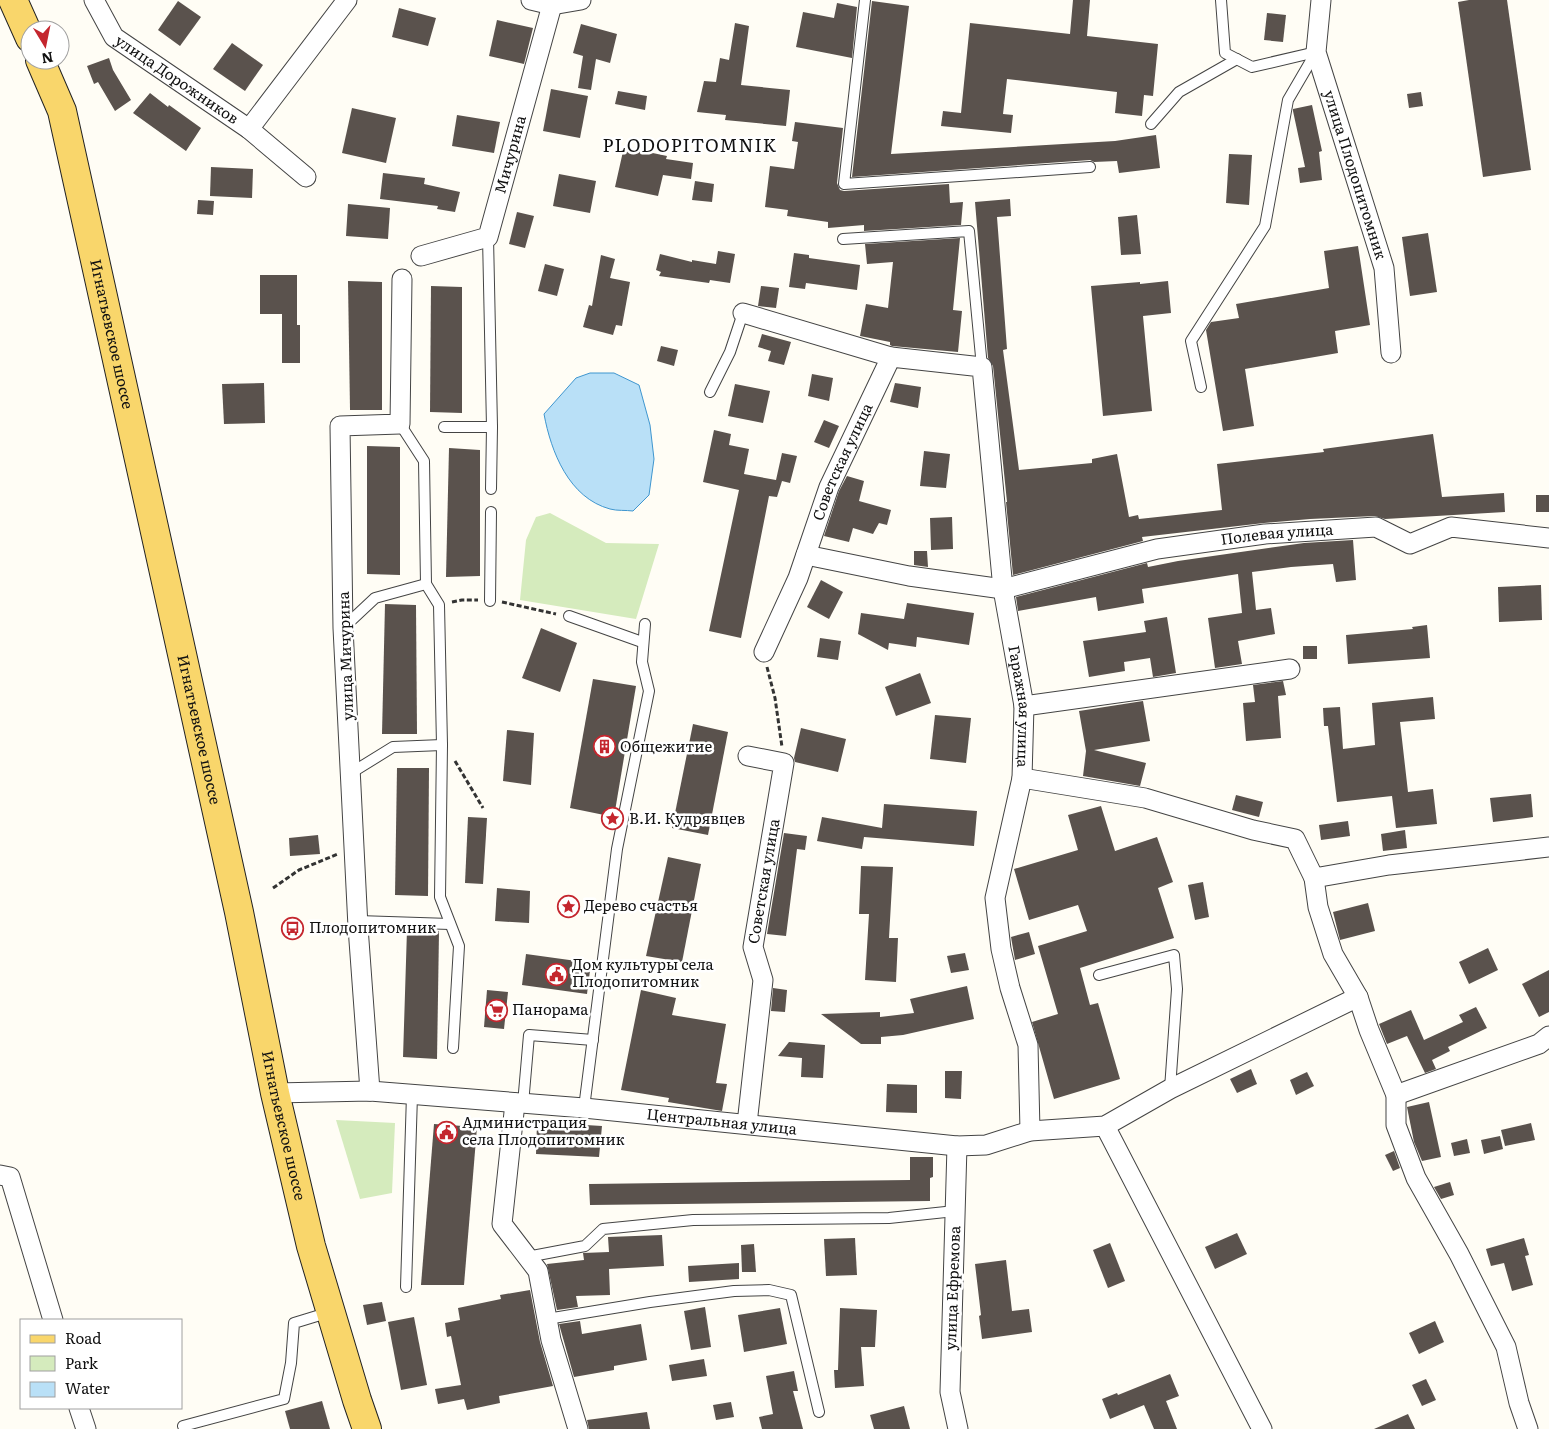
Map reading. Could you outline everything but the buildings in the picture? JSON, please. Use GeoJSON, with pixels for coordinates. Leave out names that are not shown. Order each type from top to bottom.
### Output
{"type":"FeatureCollection","features":[{"type":"Feature","properties":{"kind":"main road"},"geometry":{"type":"LineString","coordinates":[[13,0],[22,20]]}},
{"type":"Feature","properties":{"kind":"main road","name":"Игнатьевское шоссе"},"geometry":{"type":"LineString","coordinates":[[44,70],[62,111],[239,912],[275,1093],[311,1246],[357,1400],[368,1429]]}},
{"type":"Feature","properties":{"kind":"street","name":"улица Дорожников"},"geometry":{"type":"LineString","coordinates":[[94,0],[114,37],[249,130],[306,177]]}},
{"type":"Feature","properties":{"kind":"street","name":"улица Дорожников"},"geometry":{"type":"LineString","coordinates":[[249,130],[347,0]]}},
{"type":"Feature","properties":{"kind":"street"},"geometry":{"type":"LineString","coordinates":[[531,0],[552,5],[581,0]]}},
{"type":"Feature","properties":{"kind":"street","name":"улица Плодопитомник"},"geometry":{"type":"LineString","coordinates":[[1321,0],[1316,52],[1384,268],[1391,353]]}},
{"type":"Feature","properties":{"kind":"street","name":"Мичурина"},"geometry":{"type":"LineString","coordinates":[[488,237],[552,5]]}},
{"type":"Feature","properties":{"kind":"street"},"geometry":{"type":"LineString","coordinates":[[421,256],[488,237]]}},
{"type":"Feature","properties":{"kind":"street"},"geometry":{"type":"LineString","coordinates":[[400,424],[402,279]]}},
{"type":"Feature","properties":{"kind":"street"},"geometry":{"type":"LineString","coordinates":[[742,314],[891,357],[982,368]]}},
{"type":"Feature","properties":{"kind":"street","name":"Советская улица"},"geometry":{"type":"LineString","coordinates":[[764,652],[798,578],[829,487],[891,357]]}},
{"type":"Feature","properties":{"kind":"street","name":"Гаражная улица"},"geometry":{"type":"LineString","coordinates":[[982,368],[1003,589],[1024,706],[1022,778],[995,898],[1001,949],[1008,980],[1028,1045],[1030,1131]]}},
{"type":"Feature","properties":{"kind":"street","name":"улица Мичурина"},"geometry":{"type":"LineString","coordinates":[[370,1091],[358,922],[343,628],[340,426],[400,424]]}},
{"type":"Feature","properties":{"kind":"street","name":"Полевая улица"},"geometry":{"type":"LineString","coordinates":[[1003,589],[1157,549],[1265,534],[1376,527],[1410,544],[1451,527],[1549,538]]}},
{"type":"Feature","properties":{"kind":"street"},"geometry":{"type":"LineString","coordinates":[[806,555],[909,576],[1003,589]]}},
{"type":"Feature","properties":{"kind":"street"},"geometry":{"type":"LineString","coordinates":[[1024,706],[1290,669]]}},
{"type":"Feature","properties":{"kind":"street"},"geometry":{"type":"LineString","coordinates":[[748,756],[784,763]]}},
{"type":"Feature","properties":{"kind":"street","name":"Советская улица"},"geometry":{"type":"LineString","coordinates":[[747,1124],[763,980],[753,947],[784,763]]}},
{"type":"Feature","properties":{"kind":"street"},"geometry":{"type":"LineString","coordinates":[[1022,778],[1145,798],[1253,830],[1295,840],[1314,878],[1318,908],[1333,954],[1358,997],[1396,1095],[1396,1124],[1416,1178],[1459,1254],[1506,1347],[1519,1403],[1528,1429]]}},
{"type":"Feature","properties":{"kind":"street"},"geometry":{"type":"LineString","coordinates":[[1314,878],[1389,864],[1549,846]]}},
{"type":"Feature","properties":{"kind":"street"},"geometry":{"type":"LineString","coordinates":[[1262,1429],[1105,1126],[1170,1089],[1358,997]]}},
{"type":"Feature","properties":{"kind":"street"},"geometry":{"type":"LineString","coordinates":[[1396,1095],[1539,1044],[1549,1036]]}},
{"type":"Feature","properties":{"kind":"street","name":"Центральная улица"},"geometry":{"type":"LineString","coordinates":[[275,1093],[370,1091],[412,1094],[584,1108],[957,1146],[986,1145],[1030,1131],[1105,1126]]}},
{"type":"Feature","properties":{"kind":"street"},"geometry":{"type":"LineString","coordinates":[[519,1104],[502,1224],[538,1271],[551,1340],[578,1429]]}},
{"type":"Feature","properties":{"kind":"street","name":"улица Ефремова"},"geometry":{"type":"LineString","coordinates":[[957,1146],[950,1392],[958,1429]]}},
{"type":"Feature","properties":{"kind":"street"},"geometry":{"type":"LineString","coordinates":[[0,1174],[10,1177],[53,1319]]}},
{"type":"Feature","properties":{"kind":"street"},"geometry":{"type":"LineString","coordinates":[[80,1409],[86,1429]]}},
{"type":"Feature","properties":{"kind":"lane"},"geometry":{"type":"LineString","coordinates":[[865,0],[844,184],[1090,167]]}},
{"type":"Feature","properties":{"kind":"lane"},"geometry":{"type":"LineString","coordinates":[[1221,0],[1225,52],[1237,59],[1252,67],[1316,52]]}},
{"type":"Feature","properties":{"kind":"lane"},"geometry":{"type":"LineString","coordinates":[[1200,387],[1191,341],[1265,226],[1288,100],[1316,52]]}},
{"type":"Feature","properties":{"kind":"lane"},"geometry":{"type":"LineString","coordinates":[[1151,124],[1179,92],[1237,59]]}},
{"type":"Feature","properties":{"kind":"lane"},"geometry":{"type":"LineString","coordinates":[[843,239],[969,231],[982,368]]}},
{"type":"Feature","properties":{"kind":"lane"},"geometry":{"type":"LineString","coordinates":[[488,237],[492,490]]}},
{"type":"Feature","properties":{"kind":"lane"},"geometry":{"type":"LineString","coordinates":[[710,392],[730,352],[742,314]]}},
{"type":"Feature","properties":{"kind":"lane"},"geometry":{"type":"LineString","coordinates":[[400,424],[424,461],[426,584],[439,605],[442,745],[440,897],[459,946],[453,1048]]}},
{"type":"Feature","properties":{"kind":"lane"},"geometry":{"type":"LineString","coordinates":[[444,427],[492,428]]}},
{"type":"Feature","properties":{"kind":"lane"},"geometry":{"type":"LineString","coordinates":[[490,600],[491,512]]}},
{"type":"Feature","properties":{"kind":"lane"},"geometry":{"type":"LineString","coordinates":[[343,628],[375,598],[426,584]]}},
{"type":"Feature","properties":{"kind":"lane"},"geometry":{"type":"LineString","coordinates":[[569,616],[642,642]]}},
{"type":"Feature","properties":{"kind":"lane"},"geometry":{"type":"LineString","coordinates":[[584,1108],[617,849],[648,691],[642,662],[642,642],[645,624]]}},
{"type":"Feature","properties":{"kind":"lane"},"geometry":{"type":"LineString","coordinates":[[350,772],[394,747],[442,745]]}},
{"type":"Feature","properties":{"kind":"lane"},"geometry":{"type":"LineString","coordinates":[[358,922],[450,924]]}},
{"type":"Feature","properties":{"kind":"lane"},"geometry":{"type":"LineString","coordinates":[[1099,975],[1174,955],[1177,989],[1170,1089]]}},
{"type":"Feature","properties":{"kind":"lane"},"geometry":{"type":"LineString","coordinates":[[519,1104],[529,1035],[592,1040]]}},
{"type":"Feature","properties":{"kind":"lane"},"geometry":{"type":"LineString","coordinates":[[406,1287],[412,1094]]}},
{"type":"Feature","properties":{"kind":"lane"},"geometry":{"type":"LineString","coordinates":[[527,1257],[585,1246],[603,1229],[693,1220],[889,1218],[955,1210]]}},
{"type":"Feature","properties":{"kind":"lane"},"geometry":{"type":"LineString","coordinates":[[547,1319],[650,1302],[734,1291],[769,1290],[791,1295],[819,1412]]}},
{"type":"Feature","properties":{"kind":"lane"},"geometry":{"type":"LineString","coordinates":[[184,1426],[284,1399],[291,1363],[294,1323],[330,1312]]}},
{"type":"Feature","properties":{"kind":"path"},"geometry":{"type":"LineString","coordinates":[[764,652],[775,698],[784,763]]}},
{"type":"Feature","properties":{"kind":"path"},"geometry":{"type":"LineString","coordinates":[[442,745],[457,762],[483,808]]}},
{"type":"Feature","properties":{"kind":"path"},"geometry":{"type":"LineString","coordinates":[[273,888],[299,870],[354,847]]}},
{"type":"Feature","properties":{"kind":"green space"},"geometry":{"type":"Polygon","coordinates":[[[550,513],[606,543],[659,544],[636,619],[520,600],[526,540],[536,517],[550,513]]]}},
{"type":"Feature","properties":{"kind":"green space"},"geometry":{"type":"Polygon","coordinates":[[[336,1120],[395,1123],[392,1193],[360,1199],[336,1120]]]}},
{"type":"Feature","properties":{"kind":"water"},"geometry":{"type":"Polygon","coordinates":[[[590,373],[614,373],[639,385],[650,425],[654,459],[649,495],[633,511],[610,509],[583,495],[564,472],[547,429],[544,414],[576,378],[590,373]]]}},
{"type":"Feature","properties":{"kind":"place","name":"Общежитие"},"geometry":{"type":"Point","coordinates":[604,747]}},
{"type":"Feature","properties":{"kind":"place","name":"В.И. Кудрявцев"},"geometry":{"type":"Point","coordinates":[613,819]}},
{"type":"Feature","properties":{"kind":"place","name":"Дерево счастья"},"geometry":{"type":"Point","coordinates":[568,906]}},
{"type":"Feature","properties":{"kind":"place","name":"Плодопитомник"},"geometry":{"type":"Point","coordinates":[293,928]}},
{"type":"Feature","properties":{"kind":"place","name":"Дом культуры села Плодопитомник"},"geometry":{"type":"Point","coordinates":[556,974]}},
{"type":"Feature","properties":{"kind":"place","name":"Панорама"},"geometry":{"type":"Point","coordinates":[496,1010]}},
{"type":"Feature","properties":{"kind":"place","name":"Администрация села Плодопитомник"},"geometry":{"type":"Point","coordinates":[446,1132]}},
{"type":"Feature","properties":{"kind":"district","name":"PLODOPITOMNIK"},"geometry":{"type":"Point","coordinates":[690,146]}}]}
